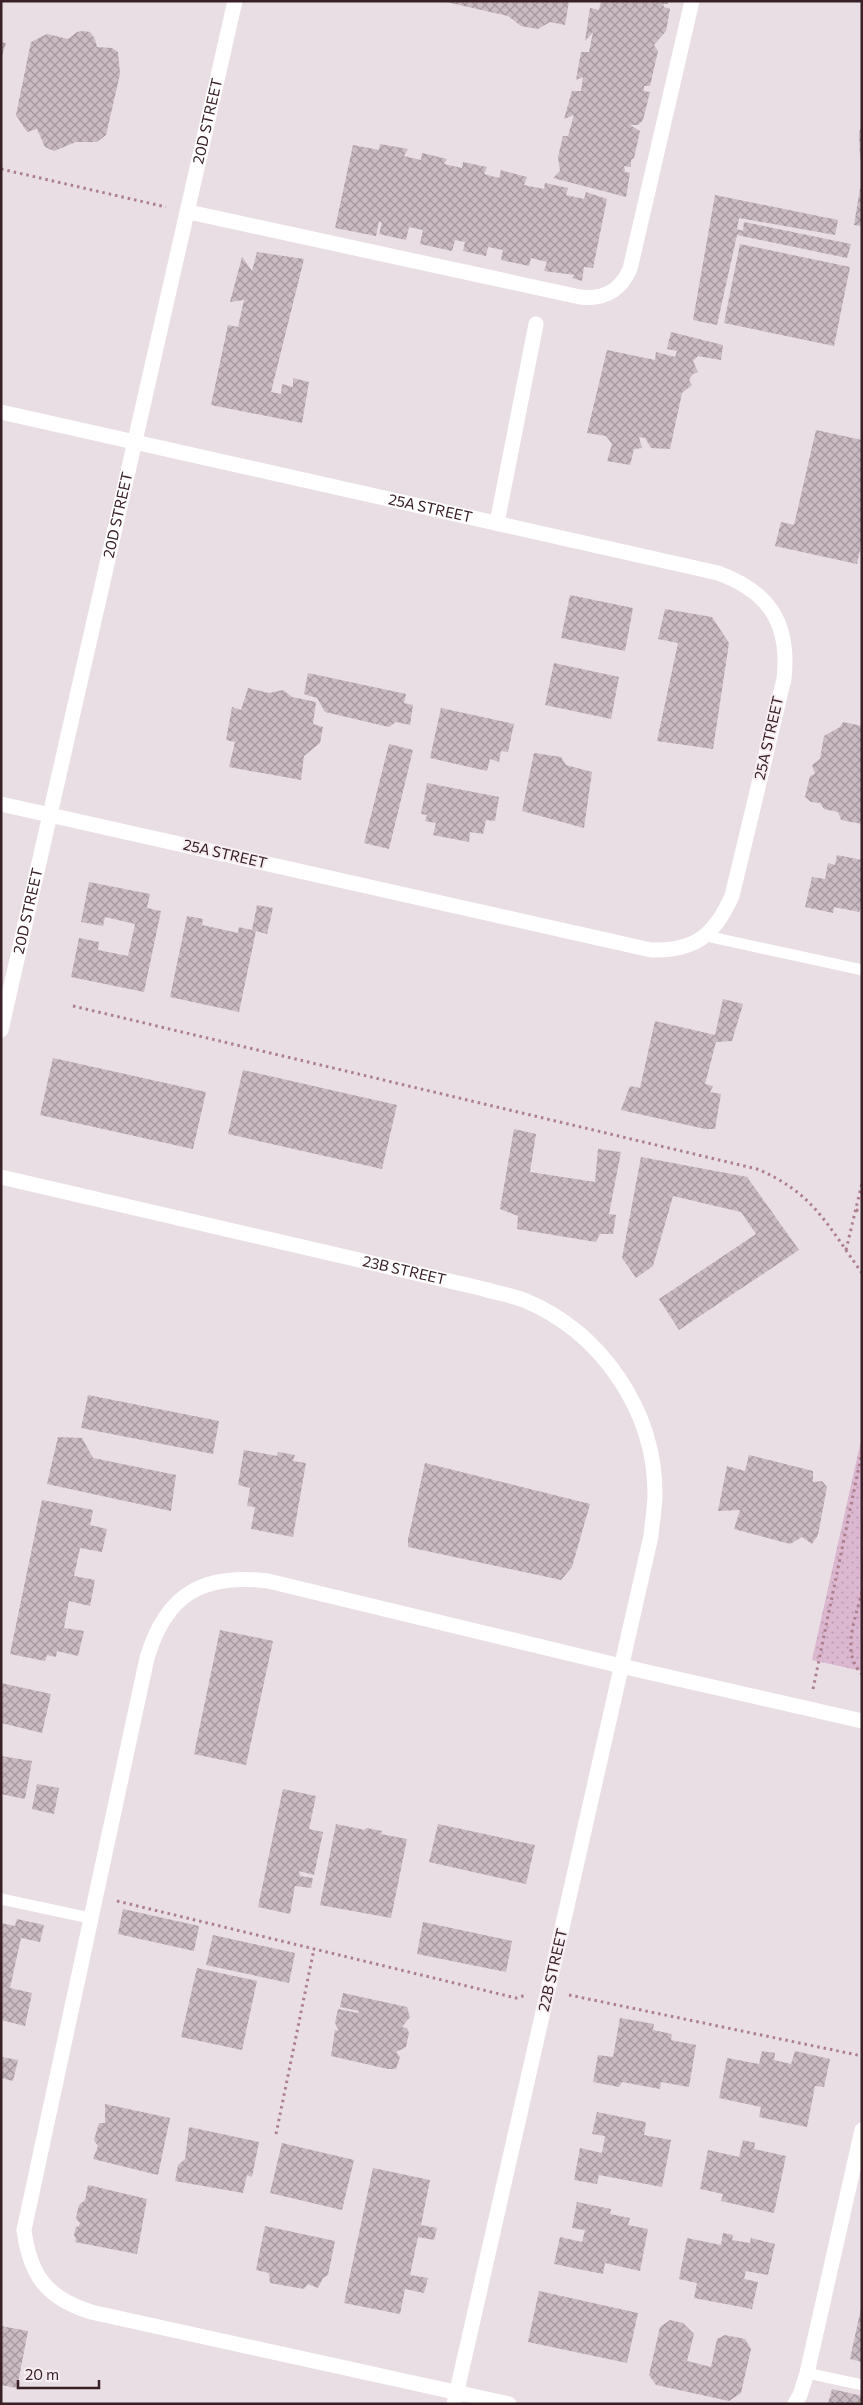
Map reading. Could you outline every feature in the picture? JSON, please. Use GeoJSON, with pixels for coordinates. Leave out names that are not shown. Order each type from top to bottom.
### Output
{"type":"FeatureCollection","features":[{"type":"Feature","properties":{"kind":"street","name":"20D STREET"},"geometry":{"type":"LineString","coordinates":[[1,1030],[189,212],[235,1]]}},
{"type":"Feature","properties":{"kind":"street"},"geometry":{"type":"LineString","coordinates":[[189,212],[580,297],[592,299],[605,296],[616,290],[625,280],[630,269],[692,1]]}},
{"type":"Feature","properties":{"kind":"street"},"geometry":{"type":"LineString","coordinates":[[497,523],[536,324]]}},
{"type":"Feature","properties":{"kind":"street","name":"25A STREET"},"geometry":{"type":"LineString","coordinates":[[1,412],[718,573],[740,581],[759,594],[774,612],[783,633],[786,656],[784,679],[732,896],[722,918],[706,936],[680,948],[651,950],[1,804]]}},
{"type":"Feature","properties":{"kind":"street","name":"23B STREET"},"geometry":{"type":"LineString","coordinates":[[1,1177],[484,1289],[524,1300],[561,1319],[593,1345],[620,1377],[639,1414],[652,1453],[655,1494],[651,1536]]}},
{"type":"Feature","properties":{"kind":"street","name":"22B STREET"},"geometry":{"type":"LineString","coordinates":[[456,2398],[651,1536]]}},
{"type":"Feature","properties":{"kind":"street"},"geometry":{"type":"LineString","coordinates":[[509,2404],[456,2398],[91,2312],[69,2305],[50,2292],[36,2274],[27,2253],[24,2230],[146,1658],[154,1633],[169,1610],[190,1592],[214,1581],[242,1578],[268,1581],[621,1666],[862,1721]]}},
{"type":"Feature","properties":{"kind":"street"},"geometry":{"type":"LineString","coordinates":[[795,2404],[807,2373],[862,2130]]}},
{"type":"Feature","properties":{"kind":"lane"},"geometry":{"type":"LineString","coordinates":[[706,936],[862,970]]}},
{"type":"Feature","properties":{"kind":"lane"},"geometry":{"type":"LineString","coordinates":[[1,1899],[90,1918]]}},
{"type":"Feature","properties":{"kind":"lane"},"geometry":{"type":"LineString","coordinates":[[807,2373],[862,2385]]}},
{"type":"Feature","properties":{"kind":"path"},"geometry":{"type":"LineString","coordinates":[[1,169],[189,212]]}},
{"type":"Feature","properties":{"kind":"path"},"geometry":{"type":"LineString","coordinates":[[73,1006],[757,1168],[794,1187],[811,1201],[862,1273]]}},
{"type":"Feature","properties":{"kind":"path"},"geometry":{"type":"LineString","coordinates":[[846,1251],[862,1183]]}},
{"type":"Feature","properties":{"kind":"path"},"geometry":{"type":"LineString","coordinates":[[856,1210],[862,1211]]}},
{"type":"Feature","properties":{"kind":"path"},"geometry":{"type":"LineString","coordinates":[[808,1709],[862,1452]]}},
{"type":"Feature","properties":{"kind":"path"},"geometry":{"type":"LineString","coordinates":[[862,1592],[850,1651],[852,1660],[862,1674]]}},
{"type":"Feature","properties":{"kind":"path"},"geometry":{"type":"LineString","coordinates":[[95,1896],[516,1998],[549,1990],[862,2056]]}},
{"type":"Feature","properties":{"kind":"path"},"geometry":{"type":"LineString","coordinates":[[276,2134],[314,1949]]}},
{"type":"Feature","properties":{"kind":"shaded area"},"geometry":{"type":"Polygon","coordinates":[[[862,1436],[862,1671],[812,1660],[862,1436]]]}},
{"type":"Feature","properties":{"kind":"building"},"geometry":{"type":"Polygon","coordinates":[[[442,1],[569,1],[565,25],[550,22],[538,29],[521,26],[508,16],[442,1]]]}},
{"type":"Feature","properties":{"kind":"building"},"geometry":{"type":"Polygon","coordinates":[[[601,1],[667,1],[668,4],[663,4],[664,7],[670,9],[666,31],[654,45],[658,51],[650,86],[644,86],[644,91],[650,92],[643,120],[638,125],[630,125],[640,131],[634,158],[631,160],[631,167],[624,166],[625,172],[630,173],[626,197],[553,178],[560,171],[558,157],[563,136],[568,136],[574,115],[564,119],[572,91],[581,91],[583,77],[576,80],[581,52],[589,52],[593,32],[585,41],[590,8],[599,10],[601,1]]]}},
{"type":"Feature","properties":{"kind":"building"},"geometry":{"type":"Polygon","coordinates":[[[77,32],[90,32],[95,39],[97,47],[112,48],[118,52],[120,74],[106,135],[97,142],[76,142],[54,151],[45,147],[37,129],[27,132],[16,115],[31,42],[47,34],[68,39],[77,32]]]}},
{"type":"Feature","properties":{"kind":"building"},"geometry":{"type":"Polygon","coordinates":[[[1,42],[6,43],[2,56],[1,56],[1,42]]]}},
{"type":"Feature","properties":{"kind":"building"},"geometry":{"type":"Polygon","coordinates":[[[862,126],[862,159],[860,159],[859,132],[862,126]]]}},
{"type":"Feature","properties":{"kind":"building"},"geometry":{"type":"Polygon","coordinates":[[[380,144],[408,149],[404,156],[421,160],[422,153],[447,159],[444,164],[462,168],[463,162],[487,167],[484,174],[499,178],[501,170],[527,177],[524,185],[544,189],[545,183],[568,188],[566,195],[584,199],[586,192],[607,199],[593,268],[584,267],[582,281],[572,278],[575,275],[544,271],[547,262],[531,258],[529,266],[501,260],[503,250],[488,247],[486,256],[463,251],[465,242],[455,240],[452,251],[420,244],[423,230],[409,227],[406,240],[379,234],[382,223],[379,221],[376,236],[335,228],[353,145],[379,150],[380,144]]]}},
{"type":"Feature","properties":{"kind":"building"},"geometry":{"type":"Polygon","coordinates":[[[860,189],[862,189],[862,226],[854,225],[860,189]]]}},
{"type":"Feature","properties":{"kind":"building"},"geometry":{"type":"Polygon","coordinates":[[[715,195],[838,220],[835,235],[739,218],[737,229],[743,231],[744,222],[851,244],[847,258],[737,235],[717,325],[693,320],[715,195]]]}},
{"type":"Feature","properties":{"kind":"building"},"geometry":{"type":"Polygon","coordinates":[[[740,244],[850,267],[834,346],[724,323],[740,244]]]}},
{"type":"Feature","properties":{"kind":"building"},"geometry":{"type":"Polygon","coordinates":[[[257,252],[304,259],[271,392],[281,394],[282,384],[293,387],[293,378],[309,382],[302,423],[211,405],[228,325],[238,327],[244,300],[230,302],[242,257],[252,271],[257,252]]]}},
{"type":"Feature","properties":{"kind":"building"},"geometry":{"type":"Polygon","coordinates":[[[671,332],[723,345],[721,360],[698,356],[693,361],[698,372],[693,374],[689,380],[692,385],[682,393],[670,449],[651,448],[645,438],[639,437],[642,448],[634,449],[630,465],[607,461],[612,444],[606,436],[587,433],[607,350],[655,360],[656,352],[675,357],[677,351],[667,349],[671,332]]]}},
{"type":"Feature","properties":{"kind":"building"},"geometry":{"type":"Polygon","coordinates":[[[816,430],[862,440],[862,541],[857,564],[775,546],[781,522],[794,525],[816,430]]]}},
{"type":"Feature","properties":{"kind":"building"},"geometry":{"type":"Polygon","coordinates":[[[570,595],[633,608],[625,651],[561,638],[570,595]]]}},
{"type":"Feature","properties":{"kind":"building"},"geometry":{"type":"Polygon","coordinates":[[[665,609],[712,617],[729,643],[713,749],[657,741],[678,643],[658,639],[665,609]]]}},
{"type":"Feature","properties":{"kind":"building"},"geometry":{"type":"Polygon","coordinates":[[[554,663],[619,677],[611,719],[545,705],[554,663]]]}},
{"type":"Feature","properties":{"kind":"building"},"geometry":{"type":"Polygon","coordinates":[[[308,673],[406,694],[404,703],[413,705],[410,725],[396,722],[389,727],[325,712],[317,698],[304,694],[308,673]]]}},
{"type":"Feature","properties":{"kind":"building"},"geometry":{"type":"Polygon","coordinates":[[[248,688],[269,693],[283,690],[292,697],[316,702],[313,724],[323,727],[320,743],[304,756],[301,780],[229,767],[235,742],[226,740],[232,707],[241,710],[248,688]]]}},
{"type":"Feature","properties":{"kind":"building"},"geometry":{"type":"Polygon","coordinates":[[[441,708],[514,724],[508,752],[501,751],[499,762],[490,759],[487,771],[430,758],[441,708]]]}},
{"type":"Feature","properties":{"kind":"building"},"geometry":{"type":"Polygon","coordinates":[[[843,722],[862,726],[862,824],[841,820],[838,812],[824,809],[820,803],[811,802],[805,797],[810,776],[815,774],[812,765],[820,759],[824,736],[840,727],[843,722]]]}},
{"type":"Feature","properties":{"kind":"building"},"geometry":{"type":"Polygon","coordinates":[[[389,744],[413,750],[389,849],[364,843],[389,744]]]}},
{"type":"Feature","properties":{"kind":"building"},"geometry":{"type":"Polygon","coordinates":[[[534,753],[561,757],[566,765],[592,772],[584,828],[522,811],[534,753]]]}},
{"type":"Feature","properties":{"kind":"building"},"geometry":{"type":"Polygon","coordinates":[[[427,783],[499,797],[495,821],[486,820],[483,834],[470,832],[469,842],[433,835],[436,823],[425,821],[427,815],[421,814],[427,783]]]}},
{"type":"Feature","properties":{"kind":"building"},"geometry":{"type":"Polygon","coordinates":[[[837,855],[862,860],[862,905],[859,912],[834,907],[833,913],[805,907],[812,877],[825,879],[828,863],[835,865],[837,855]]]}},
{"type":"Feature","properties":{"kind":"building"},"geometry":{"type":"Polygon","coordinates":[[[89,882],[150,894],[147,908],[161,911],[144,992],[71,977],[79,938],[99,942],[98,950],[128,956],[135,924],[105,917],[103,926],[81,922],[89,882]]]}},
{"type":"Feature","properties":{"kind":"building"},"geometry":{"type":"Polygon","coordinates":[[[257,905],[273,908],[267,934],[256,931],[239,1012],[170,997],[187,916],[203,919],[202,925],[238,933],[239,927],[252,930],[257,905]]]}},
{"type":"Feature","properties":{"kind":"building"},"geometry":{"type":"Polygon","coordinates":[[[723,999],[743,1004],[732,1041],[716,1042],[705,1084],[713,1086],[710,1092],[721,1094],[715,1129],[705,1129],[621,1110],[630,1086],[640,1088],[655,1021],[715,1035],[723,999]]]}},
{"type":"Feature","properties":{"kind":"building"},"geometry":{"type":"Polygon","coordinates":[[[53,1058],[206,1092],[193,1149],[40,1115],[53,1058]]]}},
{"type":"Feature","properties":{"kind":"building"},"geometry":{"type":"Polygon","coordinates":[[[243,1070],[397,1105],[382,1169],[228,1134],[243,1070]]]}},
{"type":"Feature","properties":{"kind":"building"},"geometry":{"type":"Polygon","coordinates":[[[514,1129],[536,1134],[530,1172],[595,1182],[598,1149],[621,1152],[609,1214],[616,1215],[613,1234],[600,1234],[596,1242],[517,1229],[518,1216],[500,1209],[514,1129]]]}},
{"type":"Feature","properties":{"kind":"building"},"geometry":{"type":"Polygon","coordinates":[[[641,1157],[747,1177],[799,1250],[679,1330],[659,1299],[756,1234],[741,1212],[673,1196],[653,1266],[636,1278],[622,1258],[641,1157]]]}},
{"type":"Feature","properties":{"kind":"building"},"geometry":{"type":"Polygon","coordinates":[[[88,1395],[219,1421],[213,1454],[81,1428],[88,1395]]]}},
{"type":"Feature","properties":{"kind":"building"},"geometry":{"type":"Polygon","coordinates":[[[58,1437],[82,1438],[93,1458],[176,1475],[171,1511],[47,1484],[58,1437]]]}},
{"type":"Feature","properties":{"kind":"building"},"geometry":{"type":"Polygon","coordinates":[[[244,1450],[277,1456],[278,1452],[295,1455],[293,1461],[306,1463],[293,1537],[251,1529],[255,1507],[247,1506],[250,1488],[238,1485],[244,1450]]]}},
{"type":"Feature","properties":{"kind":"building"},"geometry":{"type":"Polygon","coordinates":[[[749,1455],[813,1471],[813,1482],[822,1481],[827,1487],[818,1535],[812,1544],[802,1537],[790,1544],[734,1529],[740,1510],[718,1511],[727,1466],[745,1471],[749,1455]]]}},
{"type":"Feature","properties":{"kind":"building"},"geometry":{"type":"Polygon","coordinates":[[[425,1463],[590,1504],[572,1567],[561,1580],[408,1547],[408,1539],[425,1463]]]}},
{"type":"Feature","properties":{"kind":"building"},"geometry":{"type":"Polygon","coordinates":[[[42,1500],[93,1510],[90,1525],[107,1529],[102,1552],[80,1548],[74,1576],[95,1580],[90,1606],[69,1601],[64,1628],[84,1631],[78,1656],[57,1651],[56,1657],[47,1655],[45,1661],[10,1654],[42,1500]]]}},
{"type":"Feature","properties":{"kind":"building"},"geometry":{"type":"Polygon","coordinates":[[[220,1630],[273,1641],[246,1765],[194,1754],[220,1630]]]}},
{"type":"Feature","properties":{"kind":"building"},"geometry":{"type":"Polygon","coordinates":[[[1,1683],[51,1694],[42,1733],[1,1723],[1,1683]]]}},
{"type":"Feature","properties":{"kind":"building"},"geometry":{"type":"Polygon","coordinates":[[[1,1756],[32,1761],[25,1799],[1,1794],[1,1756]]]}},
{"type":"Feature","properties":{"kind":"building"},"geometry":{"type":"Polygon","coordinates":[[[37,1784],[59,1788],[54,1814],[32,1809],[37,1784]]]}},
{"type":"Feature","properties":{"kind":"building"},"geometry":{"type":"Polygon","coordinates":[[[283,1789],[316,1796],[309,1829],[323,1832],[314,1875],[299,1871],[300,1876],[313,1878],[311,1888],[295,1886],[290,1914],[258,1907],[283,1789]]]}},
{"type":"Feature","properties":{"kind":"building"},"geometry":{"type":"Polygon","coordinates":[[[336,1824],[365,1830],[366,1828],[382,1831],[381,1834],[407,1839],[391,1918],[320,1905],[336,1824]]]}},
{"type":"Feature","properties":{"kind":"building"},"geometry":{"type":"Polygon","coordinates":[[[438,1824],[535,1845],[526,1884],[429,1862],[438,1824]]]}},
{"type":"Feature","properties":{"kind":"building"},"geometry":{"type":"Polygon","coordinates":[[[123,1909],[199,1926],[194,1951],[118,1934],[123,1909]]]}},
{"type":"Feature","properties":{"kind":"building"},"geometry":{"type":"Polygon","coordinates":[[[17,1919],[44,1925],[40,1942],[21,1938],[10,1988],[32,1993],[25,2026],[1,2020],[1,1923],[15,1926],[17,1919]]]}},
{"type":"Feature","properties":{"kind":"building"},"geometry":{"type":"Polygon","coordinates":[[[423,1922],[512,1941],[506,1972],[417,1954],[423,1922]]]}},
{"type":"Feature","properties":{"kind":"building"},"geometry":{"type":"Polygon","coordinates":[[[213,1935],[295,1953],[289,1983],[206,1965],[213,1935]]]}},
{"type":"Feature","properties":{"kind":"building"},"geometry":{"type":"Polygon","coordinates":[[[197,1968],[257,1981],[242,2050],[181,2037],[197,1968]]]}},
{"type":"Feature","properties":{"kind":"building"},"geometry":{"type":"Polygon","coordinates":[[[343,1993],[407,2007],[410,2017],[402,2027],[407,2028],[409,2033],[406,2047],[396,2052],[400,2057],[396,2069],[388,2069],[331,2056],[335,2030],[339,2031],[335,2023],[338,2009],[358,2013],[359,2011],[340,2007],[343,1993]]]}},
{"type":"Feature","properties":{"kind":"building"},"geometry":{"type":"Polygon","coordinates":[[[620,2018],[654,2024],[653,2030],[672,2034],[671,2040],[696,2045],[689,2087],[661,2082],[660,2089],[622,2082],[619,2087],[593,2082],[598,2055],[613,2057],[620,2018]]]}},
{"type":"Feature","properties":{"kind":"building"},"geometry":{"type":"Polygon","coordinates":[[[762,2051],[775,2053],[774,2060],[791,2064],[795,2051],[830,2059],[824,2087],[815,2086],[807,2127],[759,2117],[761,2107],[719,2098],[727,2058],[759,2064],[762,2051]]]}},
{"type":"Feature","properties":{"kind":"building"},"geometry":{"type":"Polygon","coordinates":[[[1,2057],[18,2060],[13,2081],[1,2078],[1,2057]]]}},
{"type":"Feature","properties":{"kind":"building"},"geometry":{"type":"Polygon","coordinates":[[[105,2104],[170,2118],[158,2175],[93,2159],[98,2146],[94,2140],[99,2123],[105,2123],[105,2104]]]}},
{"type":"Feature","properties":{"kind":"building"},"geometry":{"type":"Polygon","coordinates":[[[597,2112],[646,2122],[644,2135],[671,2140],[662,2187],[599,2175],[597,2184],[574,2180],[580,2148],[602,2153],[605,2136],[592,2134],[597,2112]]]}},
{"type":"Feature","properties":{"kind":"building"},"geometry":{"type":"Polygon","coordinates":[[[189,2127],[259,2142],[252,2177],[247,2175],[243,2193],[175,2181],[178,2165],[185,2159],[189,2127]]]}},
{"type":"Feature","properties":{"kind":"building"},"geometry":{"type":"Polygon","coordinates":[[[743,2140],[755,2143],[754,2149],[786,2156],[774,2213],[721,2201],[723,2194],[700,2189],[708,2150],[739,2157],[743,2140]]]}},
{"type":"Feature","properties":{"kind":"building"},"geometry":{"type":"Polygon","coordinates":[[[282,2143],[354,2160],[342,2210],[270,2193],[282,2143]]]}},
{"type":"Feature","properties":{"kind":"building"},"geometry":{"type":"Polygon","coordinates":[[[373,2168],[430,2180],[421,2225],[437,2228],[434,2240],[418,2237],[410,2275],[428,2278],[424,2293],[405,2289],[400,2314],[344,2303],[373,2168]]]}},
{"type":"Feature","properties":{"kind":"building"},"geometry":{"type":"Polygon","coordinates":[[[88,2185],[147,2199],[137,2254],[75,2242],[76,2227],[80,2223],[76,2219],[77,2213],[79,2205],[85,2200],[88,2185]]]}},
{"type":"Feature","properties":{"kind":"building"},"geometry":{"type":"Polygon","coordinates":[[[577,2202],[611,2209],[610,2214],[630,2218],[628,2225],[648,2229],[640,2271],[605,2263],[603,2274],[554,2264],[560,2237],[582,2242],[585,2230],[572,2228],[577,2202]]]}},
{"type":"Feature","properties":{"kind":"building"},"geometry":{"type":"Polygon","coordinates":[[[265,2226],[335,2241],[328,2275],[323,2278],[318,2288],[308,2284],[304,2289],[270,2283],[269,2273],[256,2270],[265,2226]]]}},
{"type":"Feature","properties":{"kind":"building"},"geometry":{"type":"Polygon","coordinates":[[[723,2233],[733,2235],[732,2240],[750,2243],[751,2238],[775,2244],[768,2275],[746,2271],[744,2279],[758,2282],[752,2309],[694,2298],[697,2283],[679,2279],[687,2238],[721,2245],[723,2233]]]}},
{"type":"Feature","properties":{"kind":"building"},"geometry":{"type":"Polygon","coordinates":[[[539,2291],[638,2313],[627,2363],[528,2342],[539,2291]]]}},
{"type":"Feature","properties":{"kind":"building"},"geometry":{"type":"Polygon","coordinates":[[[862,2308],[862,2362],[850,2359],[862,2308]]]}},
{"type":"Feature","properties":{"kind":"building"},"geometry":{"type":"Polygon","coordinates":[[[670,2320],[683,2323],[694,2334],[687,2361],[711,2367],[717,2339],[725,2335],[745,2339],[751,2349],[741,2393],[729,2401],[656,2385],[649,2375],[660,2327],[670,2320]]]}},
{"type":"Feature","properties":{"kind":"building"},"geometry":{"type":"Polygon","coordinates":[[[1,2326],[28,2331],[17,2388],[1,2385],[1,2326]]]}},
{"type":"Feature","properties":{"kind":"building"},"geometry":{"type":"Polygon","coordinates":[[[832,2389],[862,2396],[862,2404],[828,2404],[832,2389]]]}}]}
